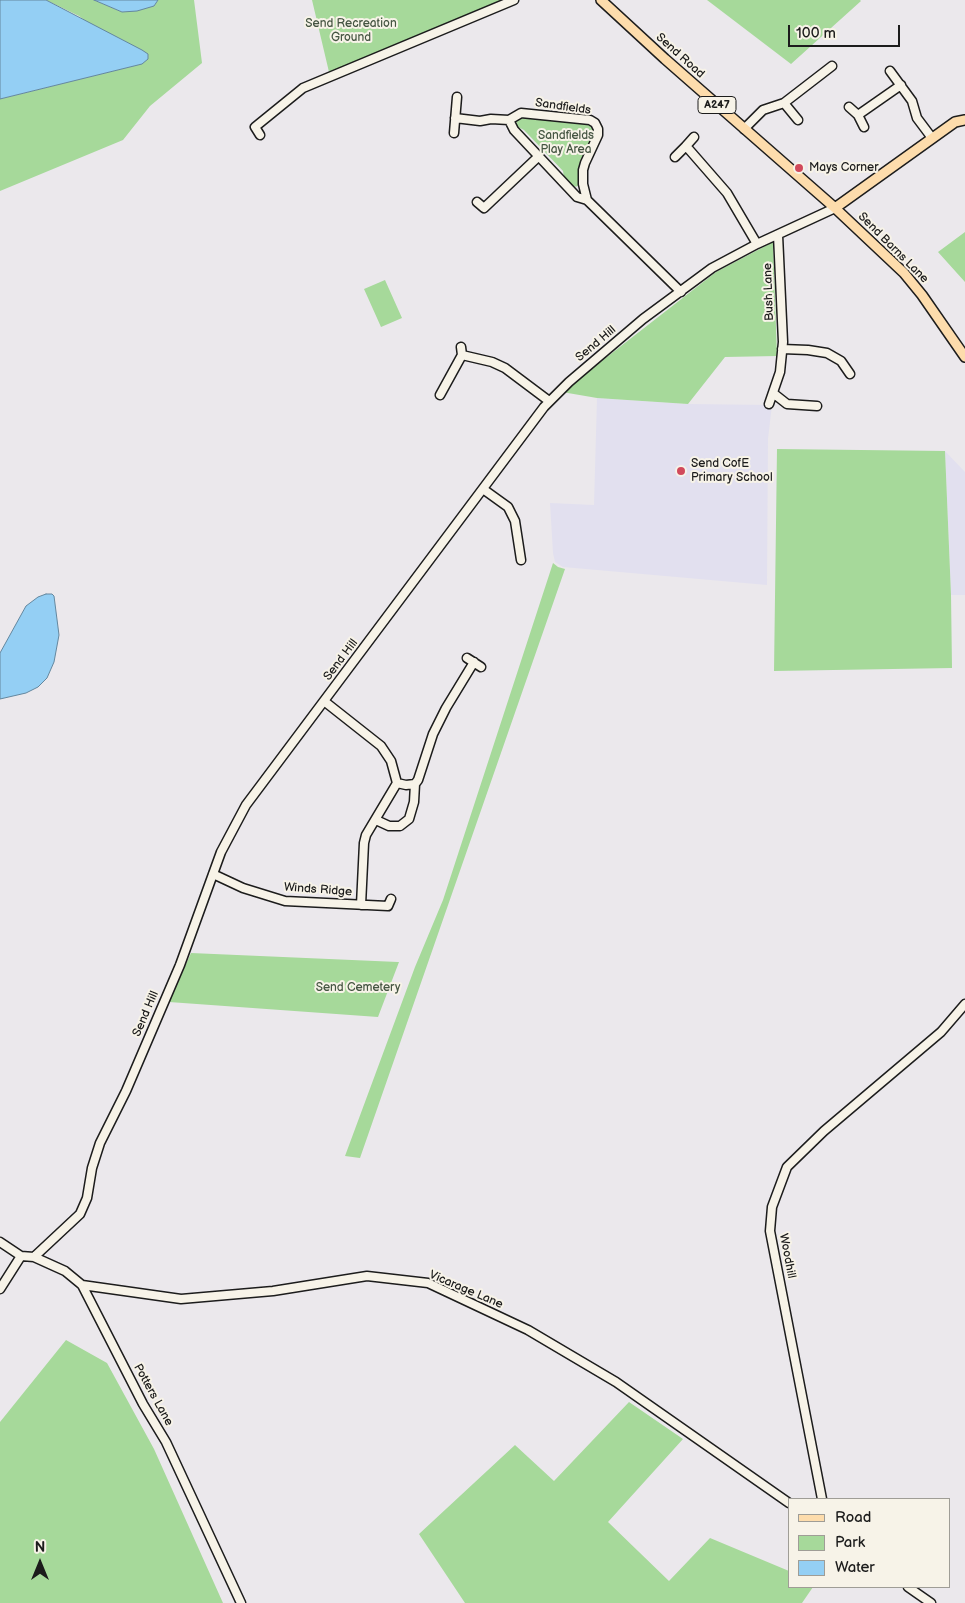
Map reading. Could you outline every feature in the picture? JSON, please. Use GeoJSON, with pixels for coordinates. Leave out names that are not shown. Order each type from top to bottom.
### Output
{"type":"FeatureCollection","features":[{"type":"Feature","properties":{"kind":"main road","name":"Send Road"},"geometry":{"type":"LineString","coordinates":[[601,0],[664,59],[835,208]]}},
{"type":"Feature","properties":{"kind":"main road"},"geometry":{"type":"LineString","coordinates":[[835,208],[955,122],[965,120]]}},
{"type":"Feature","properties":{"kind":"main road","name":"Send Barns Lane"},"geometry":{"type":"LineString","coordinates":[[835,208],[904,273],[922,295],[965,357]]}},
{"type":"Feature","properties":{"kind":"street"},"geometry":{"type":"LineString","coordinates":[[260,134],[255,127],[303,88],[514,0]]}},
{"type":"Feature","properties":{"kind":"street"},"geometry":{"type":"LineString","coordinates":[[744,128],[762,110],[784,103],[832,66]]}},
{"type":"Feature","properties":{"kind":"street"},"geometry":{"type":"LineString","coordinates":[[890,71],[916,100],[917,118],[932,138]]}},
{"type":"Feature","properties":{"kind":"street"},"geometry":{"type":"LineString","coordinates":[[858,115],[900,84]]}},
{"type":"Feature","properties":{"kind":"street"},"geometry":{"type":"LineString","coordinates":[[454,133],[457,98]]}},
{"type":"Feature","properties":{"kind":"street"},"geometry":{"type":"LineString","coordinates":[[784,103],[798,120]]}},
{"type":"Feature","properties":{"kind":"street"},"geometry":{"type":"LineString","coordinates":[[849,107],[858,115],[864,126]]}},
{"type":"Feature","properties":{"kind":"street","name":"Sandfields"},"geometry":{"type":"LineString","coordinates":[[455,118],[480,121],[491,119],[509,120],[521,113],[590,120],[595,123],[598,128],[598,135],[583,170],[583,184],[587,200]]}},
{"type":"Feature","properties":{"kind":"street"},"geometry":{"type":"LineString","coordinates":[[509,120],[514,130],[577,197],[587,200],[680,292]]}},
{"type":"Feature","properties":{"kind":"street"},"geometry":{"type":"LineString","coordinates":[[675,157],[694,137]]}},
{"type":"Feature","properties":{"kind":"street"},"geometry":{"type":"LineString","coordinates":[[686,146],[727,193],[757,244]]}},
{"type":"Feature","properties":{"kind":"street"},"geometry":{"type":"LineString","coordinates":[[477,202],[486,210],[539,156]]}},
{"type":"Feature","properties":{"kind":"street","name":"Send Hill"},"geometry":{"type":"LineString","coordinates":[[34,1257],[80,1214],[87,1198],[92,1168],[100,1143],[126,1091],[180,966],[221,852],[246,805],[483,489],[545,395],[712,268],[757,244],[835,208]]}},
{"type":"Feature","properties":{"kind":"street","name":"Bush Lane"},"geometry":{"type":"LineString","coordinates":[[769,404],[780,372],[782,349],[778,235]]}},
{"type":"Feature","properties":{"kind":"street"},"geometry":{"type":"LineString","coordinates":[[440,395],[462,355],[460,347]]}},
{"type":"Feature","properties":{"kind":"street"},"geometry":{"type":"LineString","coordinates":[[782,349],[827,353],[841,361],[850,374]]}},
{"type":"Feature","properties":{"kind":"street"},"geometry":{"type":"LineString","coordinates":[[462,355],[492,362],[505,368],[545,395]]}},
{"type":"Feature","properties":{"kind":"street"},"geometry":{"type":"LineString","coordinates":[[773,393],[787,404],[817,406]]}},
{"type":"Feature","properties":{"kind":"street"},"geometry":{"type":"LineString","coordinates":[[483,489],[508,507],[515,522],[521,560]]}},
{"type":"Feature","properties":{"kind":"street"},"geometry":{"type":"LineString","coordinates":[[467,658],[481,667]]}},
{"type":"Feature","properties":{"kind":"street"},"geometry":{"type":"LineString","coordinates":[[376,820],[389,826],[400,826],[409,819],[414,802],[415,784],[434,734],[446,708],[474,662]]}},
{"type":"Feature","properties":{"kind":"street"},"geometry":{"type":"LineString","coordinates":[[324,701],[381,746],[391,761],[397,783],[366,835],[361,905]]}},
{"type":"Feature","properties":{"kind":"street"},"geometry":{"type":"LineString","coordinates":[[397,783],[415,784]]}},
{"type":"Feature","properties":{"kind":"street","name":"Winds Ridge"},"geometry":{"type":"LineString","coordinates":[[213,874],[243,888],[285,900],[388,906],[391,899]]}},
{"type":"Feature","properties":{"kind":"street","name":"Woodhill"},"geometry":{"type":"LineString","coordinates":[[822,1498],[770,1232],[772,1207],[787,1167],[824,1131],[941,1032],[965,1004]]}},
{"type":"Feature","properties":{"kind":"street","name":"Potters Lane"},"geometry":{"type":"LineString","coordinates":[[0,1242],[21,1256],[34,1257],[65,1271],[82,1285],[143,1404],[166,1442],[241,1603]]}},
{"type":"Feature","properties":{"kind":"street"},"geometry":{"type":"LineString","coordinates":[[0,1289],[21,1256]]}},
{"type":"Feature","properties":{"kind":"street","name":"Vicarage Lane"},"geometry":{"type":"LineString","coordinates":[[82,1285],[180,1299],[273,1291],[367,1276],[428,1284],[528,1330],[616,1382],[788,1502]]}},
{"type":"Feature","properties":{"kind":"street"},"geometry":{"type":"LineString","coordinates":[[909,1588],[931,1603]]}},
{"type":"Feature","properties":{"kind":"shaded area","name":"Send CofE Primary School"},"geometry":{"type":"Polygon","coordinates":[[[597,398],[688,404],[772,405],[768,439],[767,585],[563,567],[555,562],[550,503],[594,505],[597,398]]]}},
{"type":"Feature","properties":{"kind":"shaded area"},"geometry":{"type":"Polygon","coordinates":[[[945,451],[965,472],[965,595],[951,595],[945,451]]]}},
{"type":"Feature","properties":{"kind":"green space"},"geometry":{"type":"Polygon","coordinates":[[[46,0],[94,0],[122,12],[154,6],[158,0],[194,0],[202,63],[150,106],[123,140],[0,191],[0,99],[141,64],[79,16],[46,0]]]}},
{"type":"Feature","properties":{"kind":"green space","name":"Send Recreation Ground"},"geometry":{"type":"Polygon","coordinates":[[[312,0],[505,0],[329,72],[312,0]]]}},
{"type":"Feature","properties":{"kind":"green space"},"geometry":{"type":"Polygon","coordinates":[[[707,0],[860,0],[861,1],[791,64],[707,0]]]}},
{"type":"Feature","properties":{"kind":"green space","name":"Sandfields Play Area"},"geometry":{"type":"Polygon","coordinates":[[[522,116],[579,124],[582,122],[590,123],[594,128],[594,133],[580,164],[579,186],[573,187],[564,178],[563,171],[524,130],[516,126],[517,119],[522,116]]]}},
{"type":"Feature","properties":{"kind":"green space"},"geometry":{"type":"Polygon","coordinates":[[[965,232],[965,282],[938,252],[965,232]]]}},
{"type":"Feature","properties":{"kind":"green space"},"geometry":{"type":"Polygon","coordinates":[[[773,242],[777,356],[725,357],[688,404],[597,398],[562,392],[716,272],[773,242]]]}},
{"type":"Feature","properties":{"kind":"green space"},"geometry":{"type":"Polygon","coordinates":[[[385,280],[402,318],[381,327],[364,289],[385,280]]]}},
{"type":"Feature","properties":{"kind":"green space"},"geometry":{"type":"Polygon","coordinates":[[[777,449],[945,451],[952,668],[774,671],[777,449]]]}},
{"type":"Feature","properties":{"kind":"green space"},"geometry":{"type":"Polygon","coordinates":[[[553,563],[565,569],[360,1158],[345,1156],[415,967],[443,900],[553,563]]]}},
{"type":"Feature","properties":{"kind":"green space","name":"Send Cemetery"},"geometry":{"type":"Polygon","coordinates":[[[191,953],[399,962],[378,1017],[169,1002],[191,953]]]}},
{"type":"Feature","properties":{"kind":"green space"},"geometry":{"type":"Polygon","coordinates":[[[66,1340],[107,1363],[154,1449],[223,1603],[0,1603],[0,1422],[66,1340]]]}},
{"type":"Feature","properties":{"kind":"green space"},"geometry":{"type":"Polygon","coordinates":[[[629,1402],[683,1439],[608,1522],[669,1581],[710,1538],[788,1571],[788,1588],[812,1588],[802,1603],[465,1603],[419,1534],[515,1445],[554,1481],[629,1402]]]}},
{"type":"Feature","properties":{"kind":"water"},"geometry":{"type":"Polygon","coordinates":[[[0,0],[46,0],[142,50],[148,54],[148,59],[142,64],[0,99],[0,0]]]}},
{"type":"Feature","properties":{"kind":"water"},"geometry":{"type":"Polygon","coordinates":[[[94,0],[158,0],[154,6],[137,11],[122,12],[94,0]]]}},
{"type":"Feature","properties":{"kind":"water"},"geometry":{"type":"Polygon","coordinates":[[[46,594],[54,596],[59,635],[54,662],[47,678],[38,687],[26,693],[0,699],[0,653],[26,606],[38,597],[46,594]]]}},
{"type":"Feature","properties":{"kind":"place","name":"Mays Corner"},"geometry":{"type":"Point","coordinates":[799,168]}},
{"type":"Feature","properties":{"kind":"place","name":"Send CofE Primary School"},"geometry":{"type":"Point","coordinates":[681,471]}}]}
